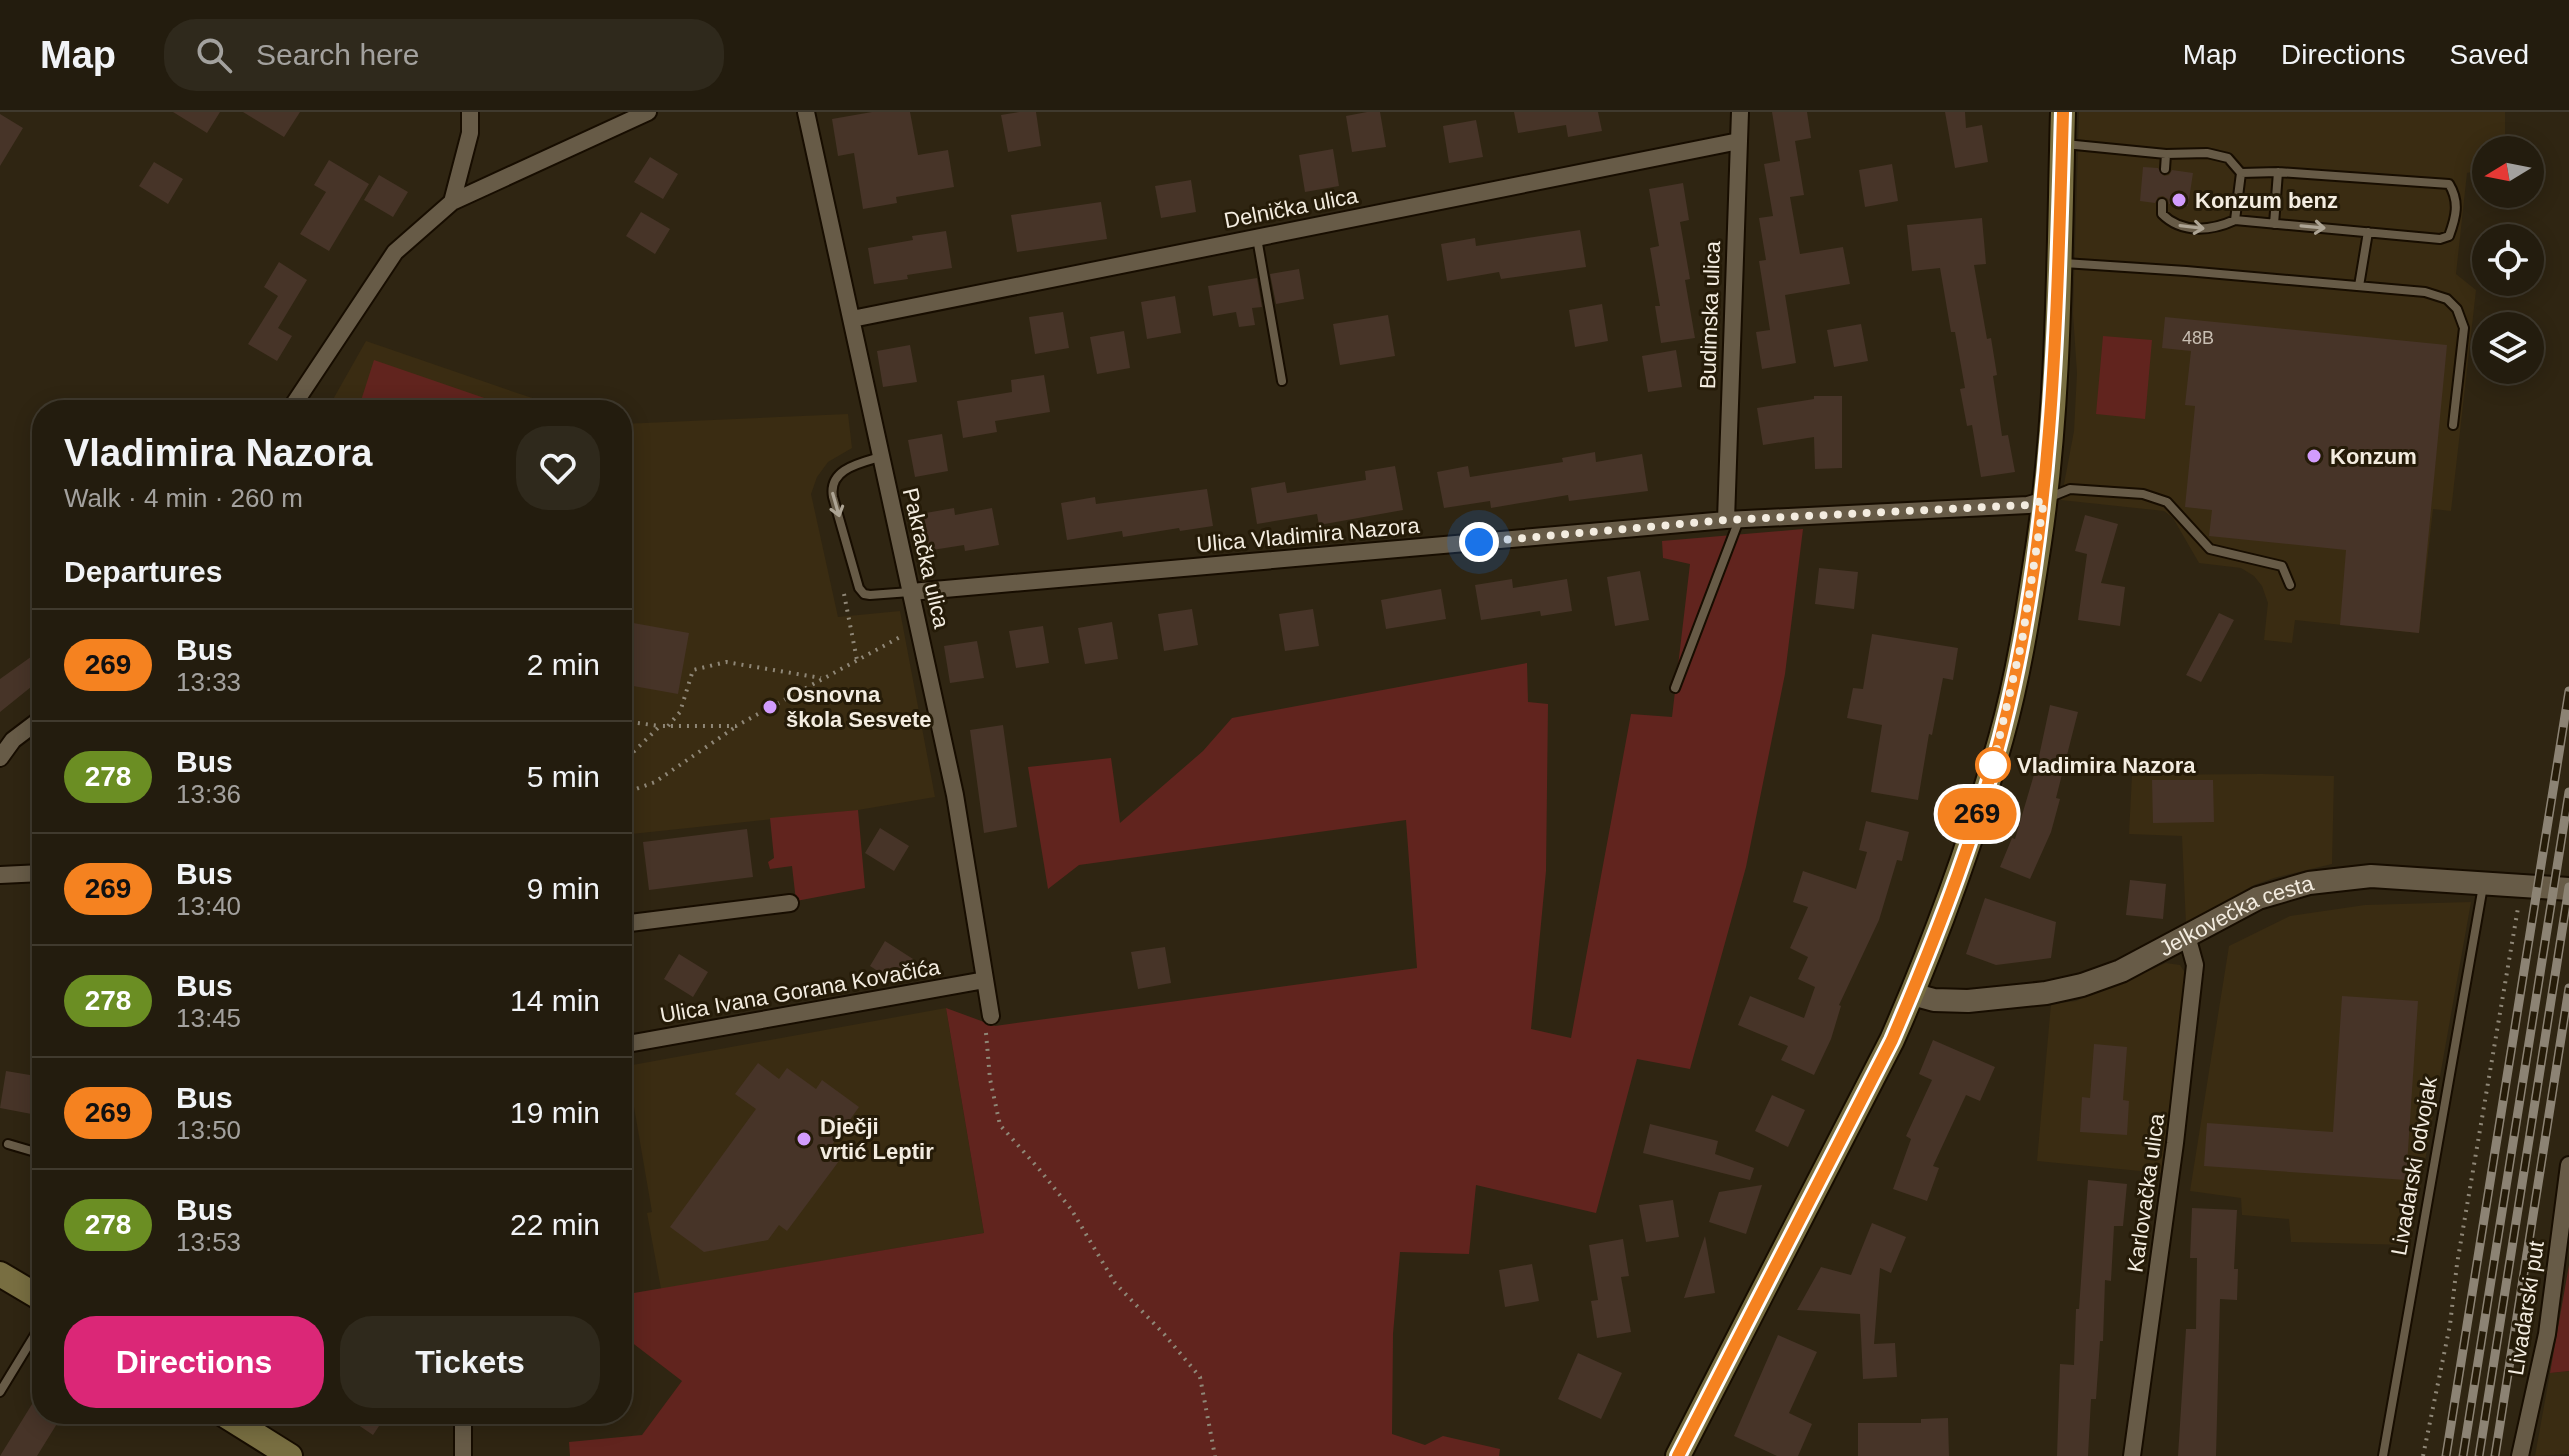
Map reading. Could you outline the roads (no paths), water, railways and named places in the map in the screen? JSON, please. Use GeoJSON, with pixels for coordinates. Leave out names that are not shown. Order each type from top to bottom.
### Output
{"type":"FeatureCollection","features":[{"type":"Feature","properties":{"kind":"main road"},"geometry":{"type":"LineString","coordinates":[[1678,1456],[1886,1053],[1953,886],[2001,736],[2027,616],[2044,500],[2056,352],[2063,112]]}},
{"type":"Feature","properties":{"kind":"main road"},"geometry":{"type":"LineString","coordinates":[[0,1274],[32,1293]]}},
{"type":"Feature","properties":{"kind":"main road"},"geometry":{"type":"LineString","coordinates":[[239,1424],[290,1456]]}},
{"type":"Feature","properties":{"kind":"street"},"geometry":{"type":"LineString","coordinates":[[452,202],[470,133],[470,112]]}},
{"type":"Feature","properties":{"kind":"street","name":"Pakračka ulica"},"geometry":{"type":"LineString","coordinates":[[806,112],[955,795],[991,1016]]}},
{"type":"Feature","properties":{"kind":"street","name":"Budimska ulica"},"geometry":{"type":"LineString","coordinates":[[1732,520],[1740,112]]}},
{"type":"Feature","properties":{"kind":"street"},"geometry":{"type":"LineString","coordinates":[[297,400],[395,252],[452,202],[637,113]]}},
{"type":"Feature","properties":{"kind":"street","name":"Delnička ulica"},"geometry":{"type":"LineString","coordinates":[[852,319],[1739,141]]}},
{"type":"Feature","properties":{"kind":"street","name":"Ulica Vladimira Nazora"},"geometry":{"type":"LineString","coordinates":[[911,592],[1732,520],[2016,506],[2044,500]]}},
{"type":"Feature","properties":{"kind":"street"},"geometry":{"type":"LineString","coordinates":[[0,758],[13,740],[32,726]]}},
{"type":"Feature","properties":{"kind":"street"},"geometry":{"type":"LineString","coordinates":[[0,875],[32,873]]}},
{"type":"Feature","properties":{"kind":"street","name":"Jelkovečka cesta"},"geometry":{"type":"LineString","coordinates":[[1912,994],[1934,1000],[1968,1001],[2046,993],[2082,985],[2121,971],[2258,898],[2309,883],[2371,876],[2569,889]]}},
{"type":"Feature","properties":{"kind":"street"},"geometry":{"type":"LineString","coordinates":[[632,923],[790,903]]}},
{"type":"Feature","properties":{"kind":"street","name":"Karlovačka ulica"},"geometry":{"type":"LineString","coordinates":[[2132,1456],[2173,1159],[2195,965],[2187,936]]}},
{"type":"Feature","properties":{"kind":"street","name":"Ulica Ivana Gorana Kovačića"},"geometry":{"type":"LineString","coordinates":[[632,1043],[985,980]]}},
{"type":"Feature","properties":{"kind":"street","name":"Livadarski put"},"geometry":{"type":"LineString","coordinates":[[2520,1456],[2547,1334],[2569,1165]]}},
{"type":"Feature","properties":{"kind":"street"},"geometry":{"type":"LineString","coordinates":[[463,1424],[463,1456]]}},
{"type":"Feature","properties":{"kind":"lane"},"geometry":{"type":"LineString","coordinates":[[2062,144],[2166,154],[2207,153],[2228,158],[2241,173],[2235,220]]}},
{"type":"Feature","properties":{"kind":"lane"},"geometry":{"type":"LineString","coordinates":[[2165,169],[2166,154]]}},
{"type":"Feature","properties":{"kind":"lane"},"geometry":{"type":"LineString","coordinates":[[2162,203],[2162,214],[2171,223],[2190,229],[2223,226],[2235,220],[2440,239],[2449,236],[2454,223],[2457,196],[2449,184],[2278,172],[2241,173]]}},
{"type":"Feature","properties":{"kind":"lane"},"geometry":{"type":"LineString","coordinates":[[2274,224],[2278,172]]}},
{"type":"Feature","properties":{"kind":"lane"},"geometry":{"type":"LineString","coordinates":[[2359,286],[2368,232]]}},
{"type":"Feature","properties":{"kind":"lane"},"geometry":{"type":"LineString","coordinates":[[1257,238],[1282,381]]}},
{"type":"Feature","properties":{"kind":"lane"},"geometry":{"type":"LineString","coordinates":[[2059,263],[2425,292],[2447,299],[2457,309],[2464,328],[2453,425]]}},
{"type":"Feature","properties":{"kind":"lane"},"geometry":{"type":"LineString","coordinates":[[880,457],[840,473],[832,488],[833,497],[859,588],[870,595],[911,592]]}},
{"type":"Feature","properties":{"kind":"lane"},"geometry":{"type":"LineString","coordinates":[[2044,500],[2070,489],[2089,488],[2143,494],[2167,502],[2210,549],[2282,566],[2290,585]]}},
{"type":"Feature","properties":{"kind":"lane"},"geometry":{"type":"LineString","coordinates":[[1675,688],[1732,520]]}},
{"type":"Feature","properties":{"kind":"lane","name":"Livadarski odvojak"},"geometry":{"type":"LineString","coordinates":[[2383,1456],[2484,883]]}},
{"type":"Feature","properties":{"kind":"lane"},"geometry":{"type":"LineString","coordinates":[[8,1144],[32,1151]]}},
{"type":"Feature","properties":{"kind":"lane"},"geometry":{"type":"LineString","coordinates":[[0,1392],[32,1339]]}},
{"type":"Feature","properties":{"kind":"railway"},"geometry":{"type":"LineString","coordinates":[[2446,1456],[2569,691]]}},
{"type":"Feature","properties":{"kind":"railway"},"geometry":{"type":"LineString","coordinates":[[2463,1456],[2569,792]]}},
{"type":"Feature","properties":{"kind":"railway"},"geometry":{"type":"LineString","coordinates":[[2479,1456],[2569,887]]}},
{"type":"Feature","properties":{"kind":"railway"},"geometry":{"type":"LineString","coordinates":[[2495,1456],[2569,988]]}},
{"type":"Feature","properties":{"kind":"place","name":"Konzum benz"},"geometry":{"type":"Point","coordinates":[2179,200]}},
{"type":"Feature","properties":{"kind":"place","name":"Konzum"},"geometry":{"type":"Point","coordinates":[2314,456]}},
{"type":"Feature","properties":{"kind":"place","name":"Osnovna škola Sesvete"},"geometry":{"type":"Point","coordinates":[770,707]}},
{"type":"Feature","properties":{"kind":"place","name":"Vladimira Nazora"},"geometry":{"type":"Point","coordinates":[1993,765]}},
{"type":"Feature","properties":{"kind":"place","name":"Dječji vrtić Leptir"},"geometry":{"type":"Point","coordinates":[804,1139]}}]}
